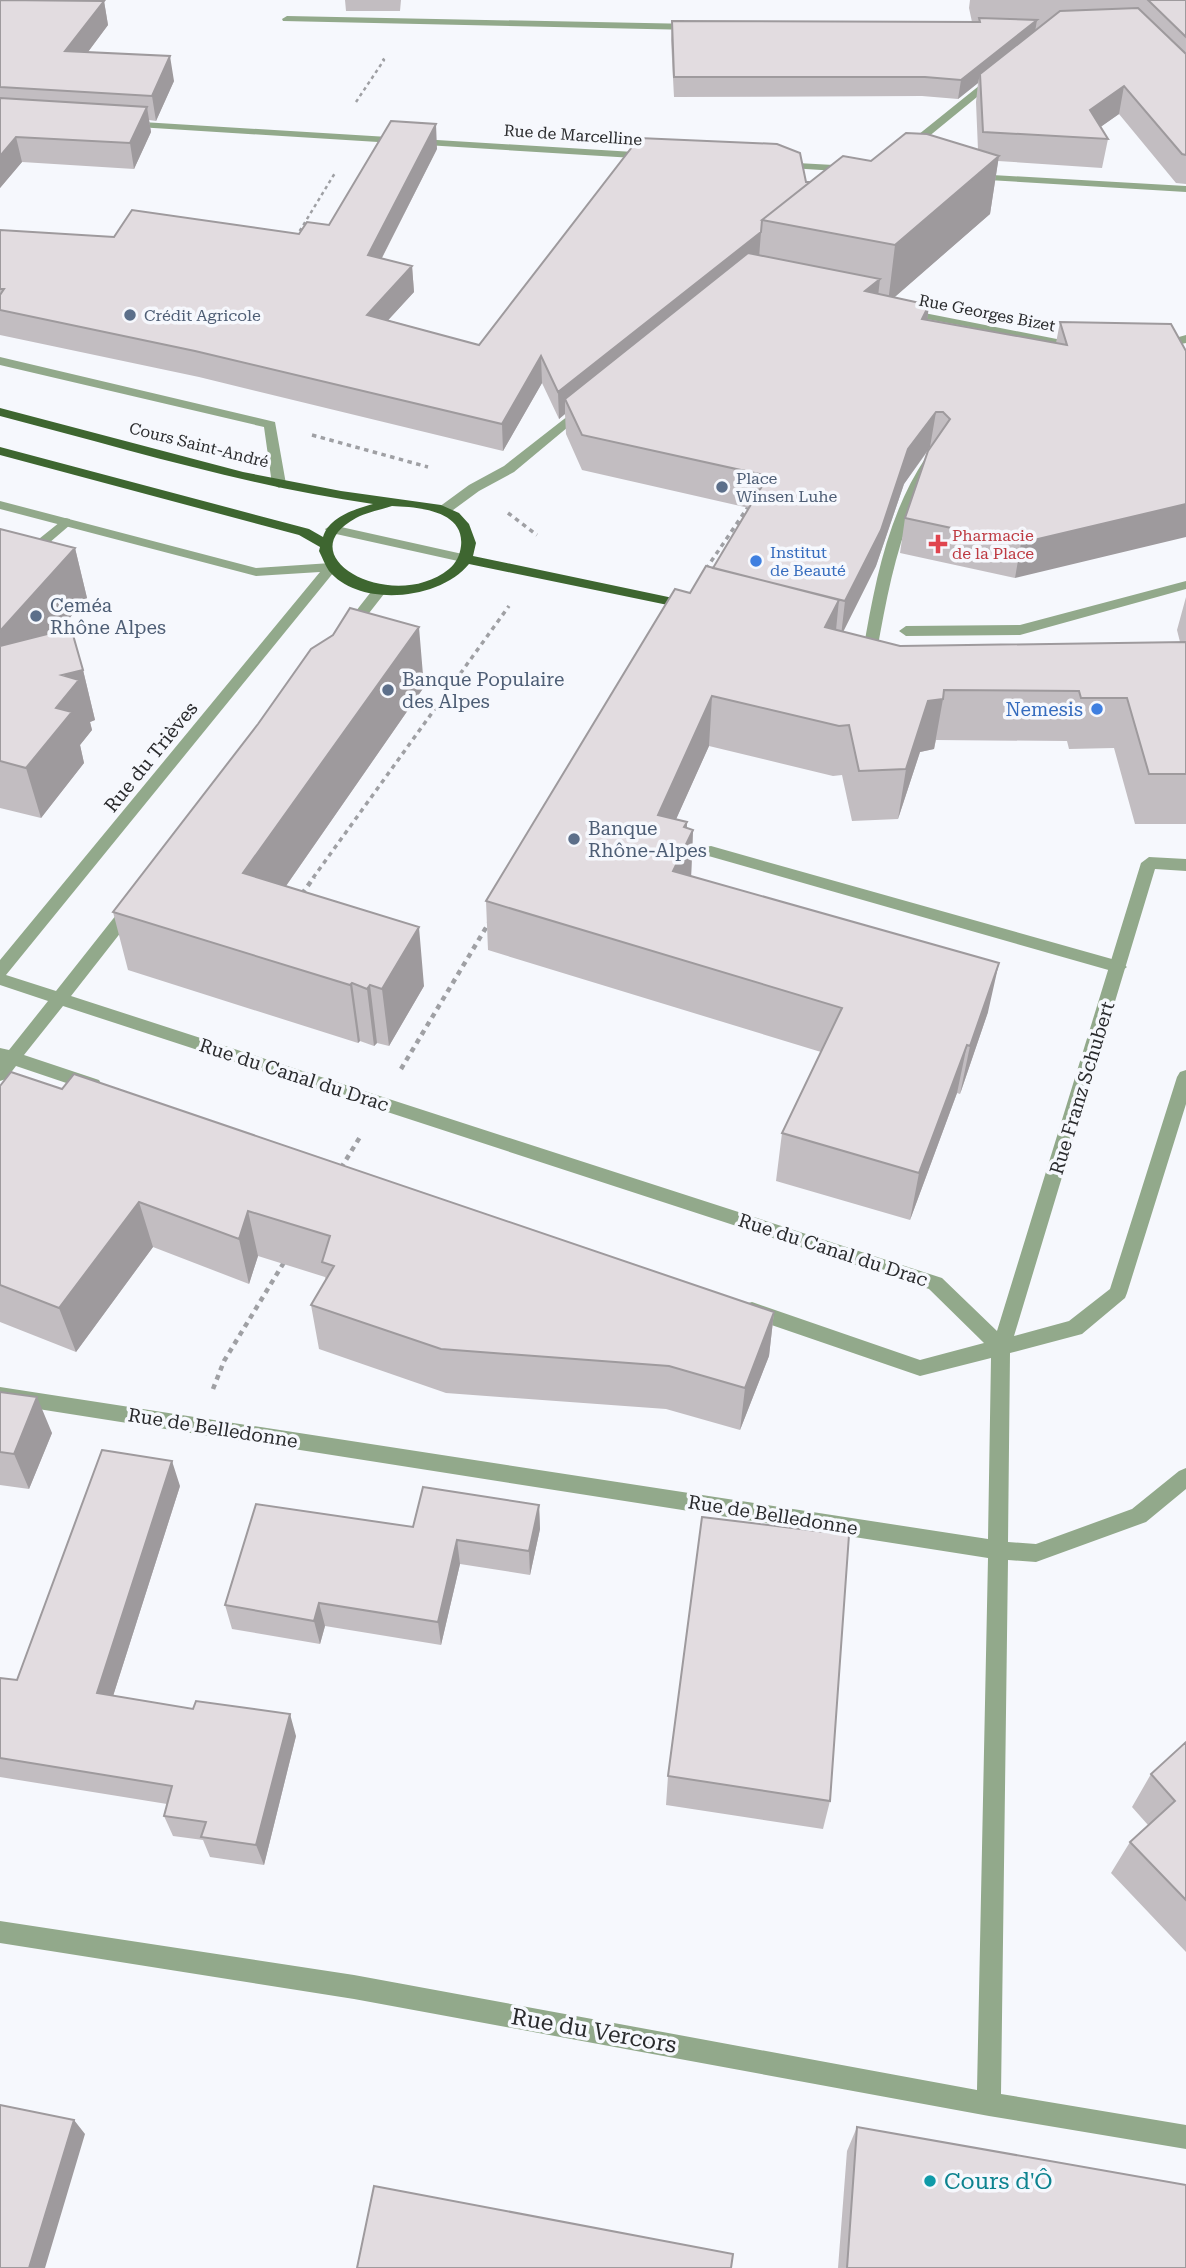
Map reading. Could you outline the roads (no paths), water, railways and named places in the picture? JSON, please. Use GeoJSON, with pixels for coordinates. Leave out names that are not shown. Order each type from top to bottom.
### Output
{"type":"FeatureCollection","features":[{"type":"Feature","properties":{"kind":"main road","name":"Cours Saint-André"},"geometry":{"type":"LineString","coordinates":[[0,412],[279,484],[337,496],[418,503],[444,510]]}},
{"type":"Feature","properties":{"kind":"main road"},"geometry":{"type":"LineString","coordinates":[[0,451],[304,532],[325,544]]}},
{"type":"Feature","properties":{"kind":"main road"},"geometry":{"type":"LineString","coordinates":[[391,502],[367,507],[347,516],[332,529],[325,544],[325,555],[331,567],[342,578],[379,591],[407,591],[433,585],[454,573],[467,559],[471,545],[468,531],[459,519],[444,510]]}},
{"type":"Feature","properties":{"kind":"main road"},"geometry":{"type":"LineString","coordinates":[[467,559],[611,587],[711,611]]}},
{"type":"Feature","properties":{"kind":"street"},"geometry":{"type":"LineString","coordinates":[[286,19],[705,27]]}},
{"type":"Feature","properties":{"kind":"street"},"geometry":{"type":"LineString","coordinates":[[900,154],[1008,68]]}},
{"type":"Feature","properties":{"kind":"street","name":"Rue de Marcelline"},"geometry":{"type":"LineString","coordinates":[[108,123],[656,156]]}},
{"type":"Feature","properties":{"kind":"street"},"geometry":{"type":"LineString","coordinates":[[768,164],[865,170]]}},
{"type":"Feature","properties":{"kind":"street"},"geometry":{"type":"LineString","coordinates":[[962,176],[1186,189]]}},
{"type":"Feature","properties":{"kind":"street","name":"Rue Georges Bizet"},"geometry":{"type":"LineString","coordinates":[[887,309],[1067,345],[1091,345]]}},
{"type":"Feature","properties":{"kind":"street"},"geometry":{"type":"LineString","coordinates":[[1141,345],[1186,339]]}},
{"type":"Feature","properties":{"kind":"street","name":"Cours Saint-André"},"geometry":{"type":"LineString","coordinates":[[0,361],[270,425],[279,484]]}},
{"type":"Feature","properties":{"kind":"street"},"geometry":{"type":"LineString","coordinates":[[444,510],[474,488],[509,469],[590,403]]}},
{"type":"Feature","properties":{"kind":"street"},"geometry":{"type":"LineString","coordinates":[[871,651],[882,577],[914,485],[936,453]]}},
{"type":"Feature","properties":{"kind":"street"},"geometry":{"type":"LineString","coordinates":[[0,505],[256,572],[331,567]]}},
{"type":"Feature","properties":{"kind":"street"},"geometry":{"type":"LineString","coordinates":[[0,559],[16,564],[65,522]]}},
{"type":"Feature","properties":{"kind":"street"},"geometry":{"type":"LineString","coordinates":[[332,529],[467,559]]}},
{"type":"Feature","properties":{"kind":"street","name":"Rue du Trièves"},"geometry":{"type":"LineString","coordinates":[[0,971],[331,567]]}},
{"type":"Feature","properties":{"kind":"street"},"geometry":{"type":"LineString","coordinates":[[906,631],[1020,631],[1186,584]]}},
{"type":"Feature","properties":{"kind":"street"},"geometry":{"type":"LineString","coordinates":[[336,645],[379,591]]}},
{"type":"Feature","properties":{"kind":"street"},"geometry":{"type":"LineString","coordinates":[[710,851],[1119,967]]}},
{"type":"Feature","properties":{"kind":"street","name":"Rue Franz Schubert"},"geometry":{"type":"LineString","coordinates":[[998,1550],[1001,1348],[1150,863],[1186,865]]}},
{"type":"Feature","properties":{"kind":"street"},"geometry":{"type":"LineString","coordinates":[[0,1074],[6,1056],[60,999],[136,900]]}},
{"type":"Feature","properties":{"kind":"street","name":"Rue du Canal du Drac"},"geometry":{"type":"LineString","coordinates":[[0,979],[935,1283],[1001,1348]]}},
{"type":"Feature","properties":{"kind":"street"},"geometry":{"type":"LineString","coordinates":[[6,1056],[108,1090]]}},
{"type":"Feature","properties":{"kind":"street"},"geometry":{"type":"LineString","coordinates":[[739,1305],[920,1368],[1075,1328],[1118,1293],[1186,1077]]}},
{"type":"Feature","properties":{"kind":"street","name":"Rue de Belledonne"},"geometry":{"type":"LineString","coordinates":[[0,1395],[998,1550],[1036,1553],[1139,1516],[1186,1477]]}},
{"type":"Feature","properties":{"kind":"street"},"geometry":{"type":"LineString","coordinates":[[989,2104],[998,1550]]}},
{"type":"Feature","properties":{"kind":"street","name":"Rue du Vercors"},"geometry":{"type":"LineString","coordinates":[[0,1932],[354,1987],[989,2104],[1186,2137]]}},
{"type":"Feature","properties":{"kind":"place","name":"Crédit Agricole"},"geometry":{"type":"Point","coordinates":[130,315]}},
{"type":"Feature","properties":{"kind":"place","name":"Place Winsen Luhe"},"geometry":{"type":"Point","coordinates":[722,487]}},
{"type":"Feature","properties":{"kind":"place","name":"Pharmacie de la Place"},"geometry":{"type":"Point","coordinates":[938,544]}},
{"type":"Feature","properties":{"kind":"place","name":"Institut de Beauté"},"geometry":{"type":"Point","coordinates":[756,561]}},
{"type":"Feature","properties":{"kind":"place","name":"Ceméa Rhône Alpes"},"geometry":{"type":"Point","coordinates":[36,616]}},
{"type":"Feature","properties":{"kind":"place","name":"Banque Populaire des Alpes"},"geometry":{"type":"Point","coordinates":[388,690]}},
{"type":"Feature","properties":{"kind":"place","name":"Nemesis"},"geometry":{"type":"Point","coordinates":[1097,709]}},
{"type":"Feature","properties":{"kind":"place","name":"Banque Rhône-Alpes"},"geometry":{"type":"Point","coordinates":[574,839]}},
{"type":"Feature","properties":{"kind":"place","name":"Cours d'Ô"},"geometry":{"type":"Point","coordinates":[930,2181]}}]}
